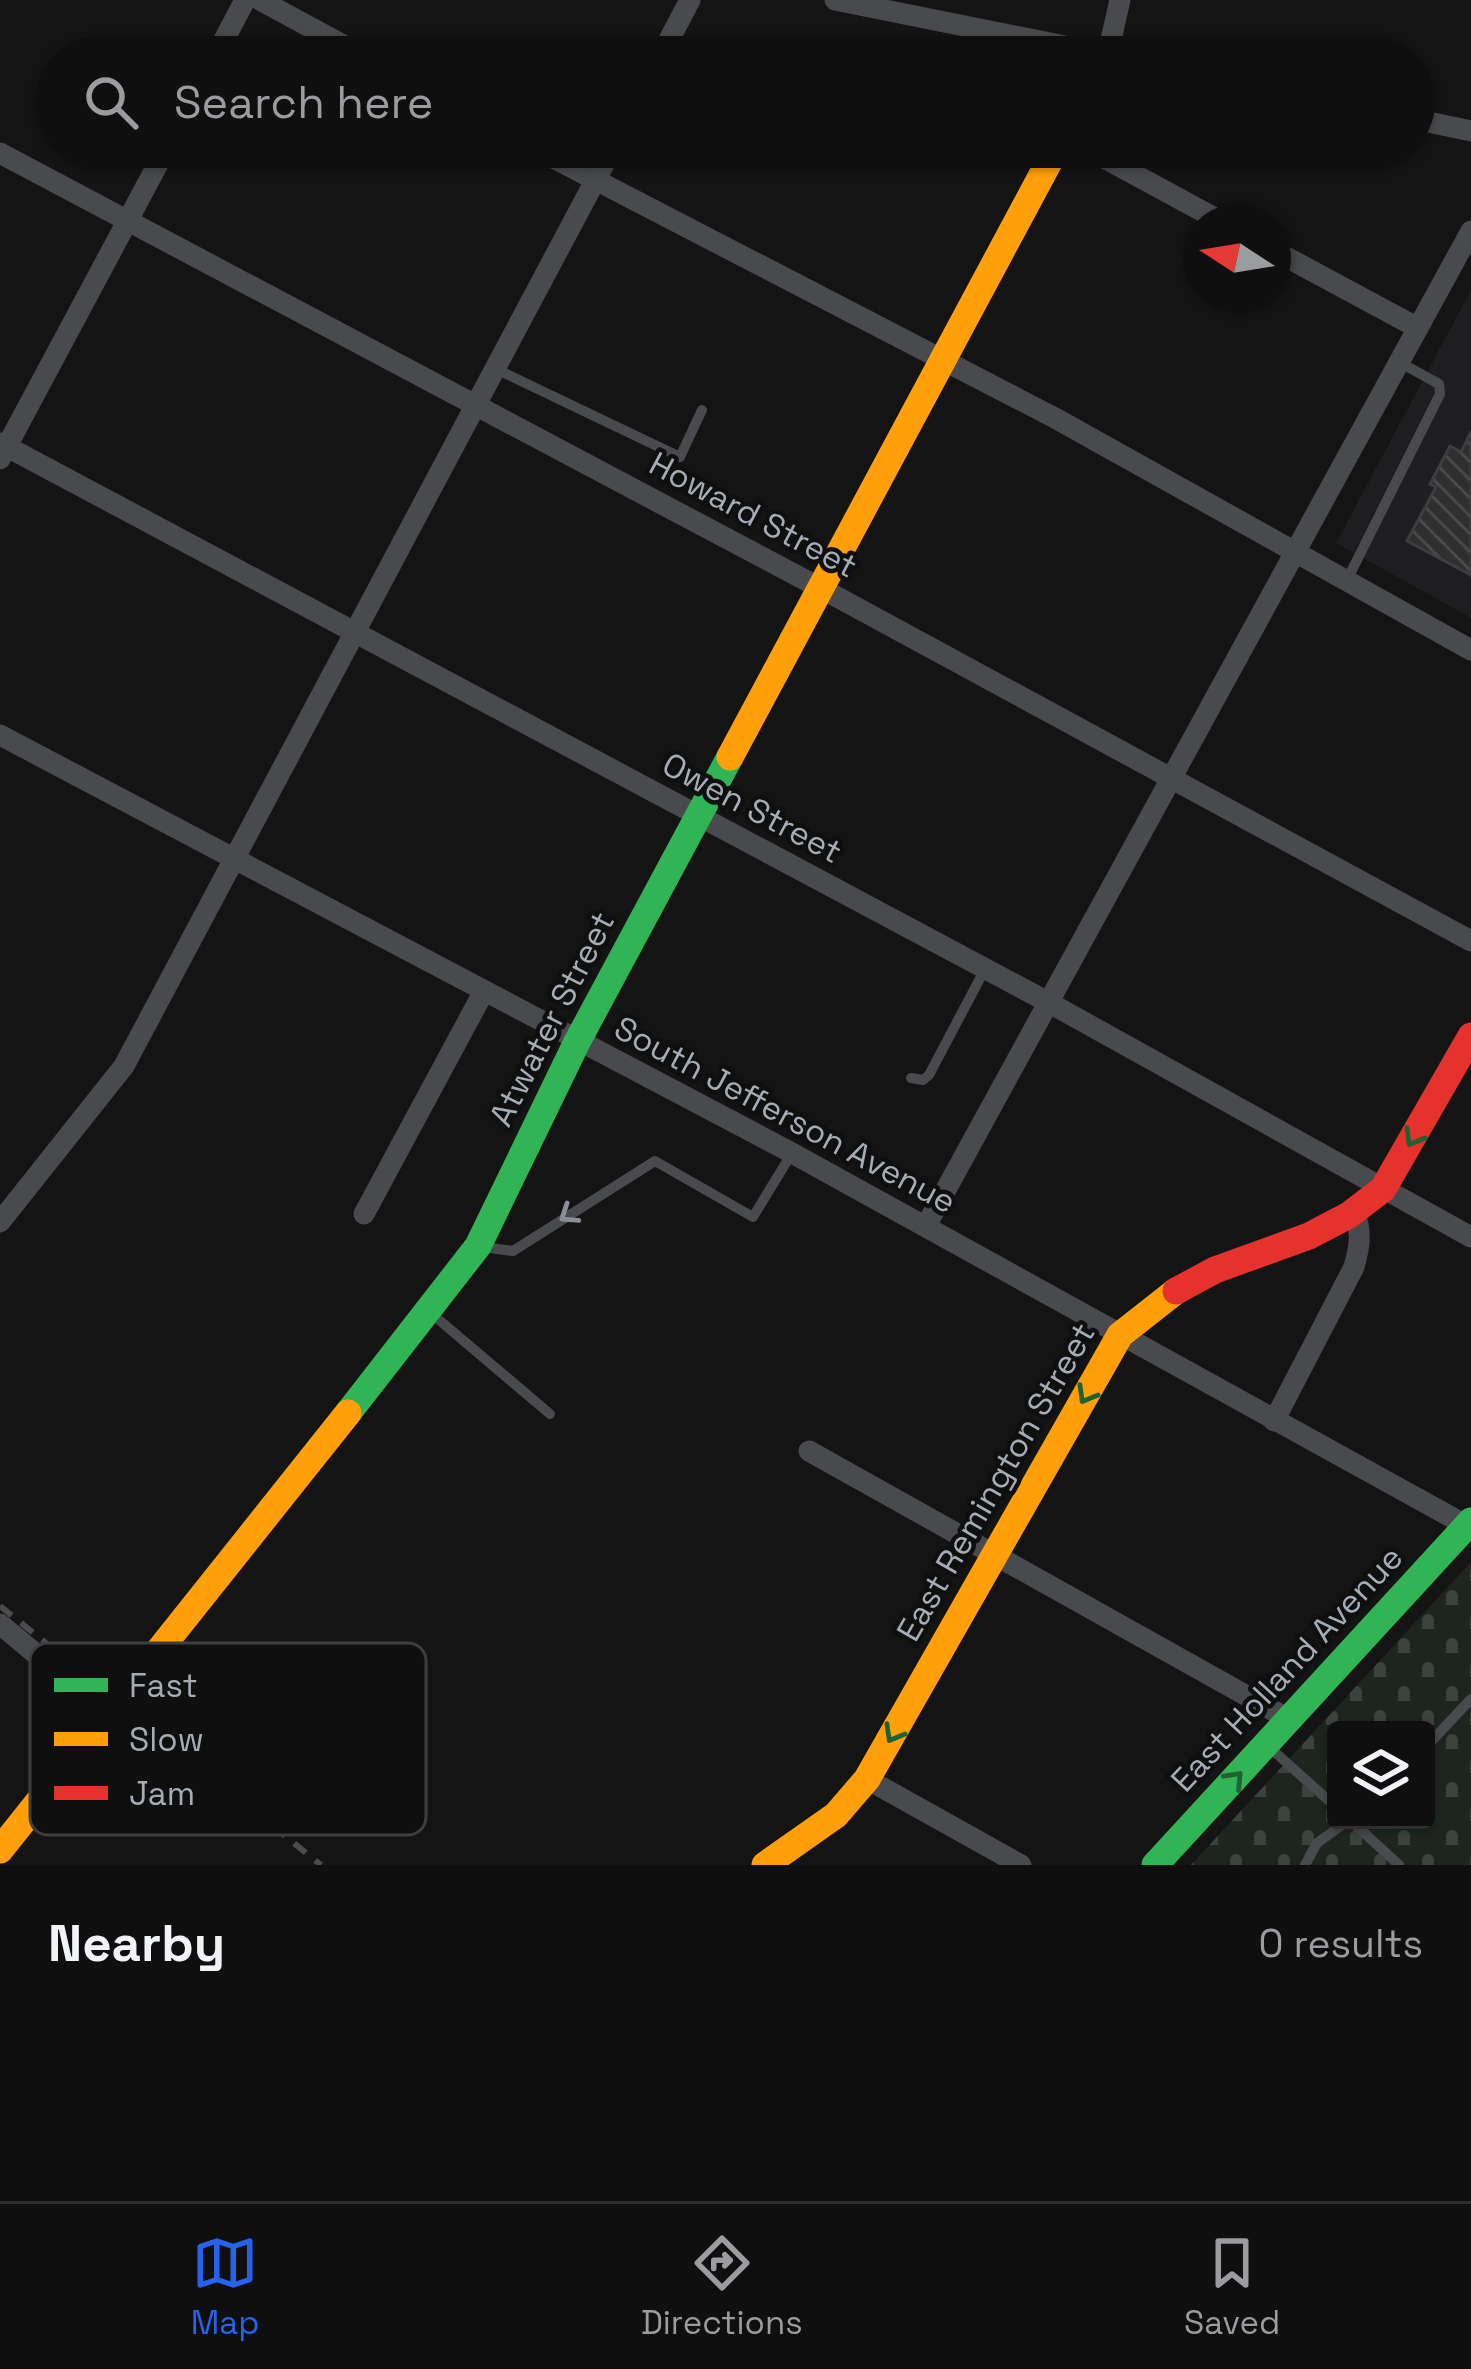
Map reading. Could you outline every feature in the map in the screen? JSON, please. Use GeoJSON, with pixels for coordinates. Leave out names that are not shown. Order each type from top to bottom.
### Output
{"type":"FeatureCollection","features":[{"type":"Feature","properties":{"kind":"street"},"geometry":{"type":"LineString","coordinates":[[226,36],[245,0]]}},
{"type":"Feature","properties":{"kind":"street"},"geometry":{"type":"LineString","coordinates":[[260,0],[326,36]]}},
{"type":"Feature","properties":{"kind":"street"},"geometry":{"type":"LineString","coordinates":[[671,36],[690,0]]}},
{"type":"Feature","properties":{"kind":"street"},"geometry":{"type":"LineString","coordinates":[[835,0],[1010,36]]}},
{"type":"Feature","properties":{"kind":"street"},"geometry":{"type":"LineString","coordinates":[[1112,36],[1120,0]]}},
{"type":"Feature","properties":{"kind":"street"},"geometry":{"type":"LineString","coordinates":[[1435,123],[1471,130]]}},
{"type":"Feature","properties":{"kind":"street","name":"Howard Street"},"geometry":{"type":"LineString","coordinates":[[0,153],[1471,940]]}},
{"type":"Feature","properties":{"kind":"street"},"geometry":{"type":"LineString","coordinates":[[2,450],[156,168]]}},
{"type":"Feature","properties":{"kind":"street"},"geometry":{"type":"LineString","coordinates":[[571,168],[1054,418],[1471,650]]}},
{"type":"Feature","properties":{"kind":"street"},"geometry":{"type":"LineString","coordinates":[[2,1216],[124,1066],[602,168]]}},
{"type":"Feature","properties":{"kind":"street","name":"Atwater Street"},"geometry":{"type":"LineString","coordinates":[[165,1643],[478,1246],[577,1042],[1046,168]]}},
{"type":"Feature","properties":{"kind":"street"},"geometry":{"type":"LineString","coordinates":[[1123,168],[1189,204]]}},
{"type":"Feature","properties":{"kind":"street"},"geometry":{"type":"LineString","coordinates":[[926,1226],[1471,231]]}},
{"type":"Feature","properties":{"kind":"street"},"geometry":{"type":"LineString","coordinates":[[1291,260],[1418,328]]}},
{"type":"Feature","properties":{"kind":"street","name":"Owen Street"},"geometry":{"type":"LineString","coordinates":[[2,450],[1046,1001],[1471,1237]]}},
{"type":"Feature","properties":{"kind":"street","name":"South Jefferson Avenue"},"geometry":{"type":"LineString","coordinates":[[0,735],[926,1226],[1470,1525]]}},
{"type":"Feature","properties":{"kind":"street"},"geometry":{"type":"LineString","coordinates":[[364,1214],[483,993]]}},
{"type":"Feature","properties":{"kind":"street","name":"East Remington Street"},"geometry":{"type":"LineString","coordinates":[[765,1865],[836,1815],[868,1779],[1120,1335],[1179,1288],[1309,1236],[1383,1190],[1471,1036]]}},
{"type":"Feature","properties":{"kind":"street"},"geometry":{"type":"LineString","coordinates":[[1274,1420],[1354,1268],[1360,1245],[1354,1211]]}},
{"type":"Feature","properties":{"kind":"street"},"geometry":{"type":"LineString","coordinates":[[809,1451],[1290,1720]]}},
{"type":"Feature","properties":{"kind":"street","name":"East Holland Avenue"},"geometry":{"type":"LineString","coordinates":[[1155,1865],[1470,1525]]}},
{"type":"Feature","properties":{"kind":"street"},"geometry":{"type":"LineString","coordinates":[[0,1624],[30,1649]]}},
{"type":"Feature","properties":{"kind":"street"},"geometry":{"type":"LineString","coordinates":[[868,1779],[1022,1865]]}},
{"type":"Feature","properties":{"kind":"street","name":"Atwater Street"},"geometry":{"type":"LineString","coordinates":[[0,1850],[30,1812]]}},
{"type":"Feature","properties":{"kind":"lane"},"geometry":{"type":"LineString","coordinates":[[1346,582],[1440,394],[1439,384],[1400,362]]}},
{"type":"Feature","properties":{"kind":"lane"},"geometry":{"type":"LineString","coordinates":[[494,368],[680,457],[702,410]]}},
{"type":"Feature","properties":{"kind":"lane"},"geometry":{"type":"LineString","coordinates":[[911,1078],[923,1080],[929,1075],[985,969]]}},
{"type":"Feature","properties":{"kind":"lane"},"geometry":{"type":"LineString","coordinates":[[478,1246],[513,1252],[655,1161],[753,1217],[792,1154]]}},
{"type":"Feature","properties":{"kind":"lane"},"geometry":{"type":"LineString","coordinates":[[430,1311],[550,1414]]}},
{"type":"Feature","properties":{"kind":"lane"},"geometry":{"type":"LineString","coordinates":[[1435,1737],[1471,1699]]}},
{"type":"Feature","properties":{"kind":"lane"},"geometry":{"type":"LineString","coordinates":[[1267,1745],[1327,1799]]}},
{"type":"Feature","properties":{"kind":"lane"},"geometry":{"type":"LineString","coordinates":[[1305,1865],[1317,1843],[1337,1829]]}},
{"type":"Feature","properties":{"kind":"lane"},"geometry":{"type":"LineString","coordinates":[[1360,1829],[1399,1865]]}},
{"type":"Feature","properties":{"kind":"shaded area"},"geometry":{"type":"Polygon","coordinates":[[[1471,290],[1471,618],[1336,543],[1471,290]]]}},
{"type":"Feature","properties":{"kind":"green space"},"geometry":{"type":"Polygon","coordinates":[[[1471,1562],[1471,1865],[1191,1865],[1471,1562]]]}},
{"type":"Feature","properties":{"kind":"building"},"geometry":{"type":"Polygon","coordinates":[[[1471,432],[1471,575],[1407,541],[1436,487],[1430,484],[1450,446],[1461,452],[1471,432]]]}},
{"type":"Feature","properties":{"kind":"railway"},"geometry":{"type":"LineString","coordinates":[[0,1606],[46,1643]]}},
{"type":"Feature","properties":{"kind":"railway"},"geometry":{"type":"LineString","coordinates":[[284,1835],[321,1865]]}},
{"type":"Feature","properties":{"kind":"traffic: fast"},"geometry":{"type":"LineString","coordinates":[[348,1413],[478,1246],[577,1042],[730,757]]}},
{"type":"Feature","properties":{"kind":"traffic: fast"},"geometry":{"type":"LineString","coordinates":[[1155,1865],[1471,1521]]}},
{"type":"Feature","properties":{"kind":"traffic: slow"},"geometry":{"type":"LineString","coordinates":[[730,757],[1046,168]]}},
{"type":"Feature","properties":{"kind":"traffic: slow"},"geometry":{"type":"LineString","coordinates":[[765,1865],[836,1815],[867,1779],[1120,1335],[1176,1291]]}},
{"type":"Feature","properties":{"kind":"traffic: slow"},"geometry":{"type":"LineString","coordinates":[[165,1643],[348,1413]]}},
{"type":"Feature","properties":{"kind":"traffic: slow"},"geometry":{"type":"LineString","coordinates":[[0,1850],[30,1812]]}},
{"type":"Feature","properties":{"kind":"traffic: jam"},"geometry":{"type":"LineString","coordinates":[[1176,1291],[1215,1270],[1309,1236],[1349,1215],[1383,1189],[1471,1036]]}}]}
